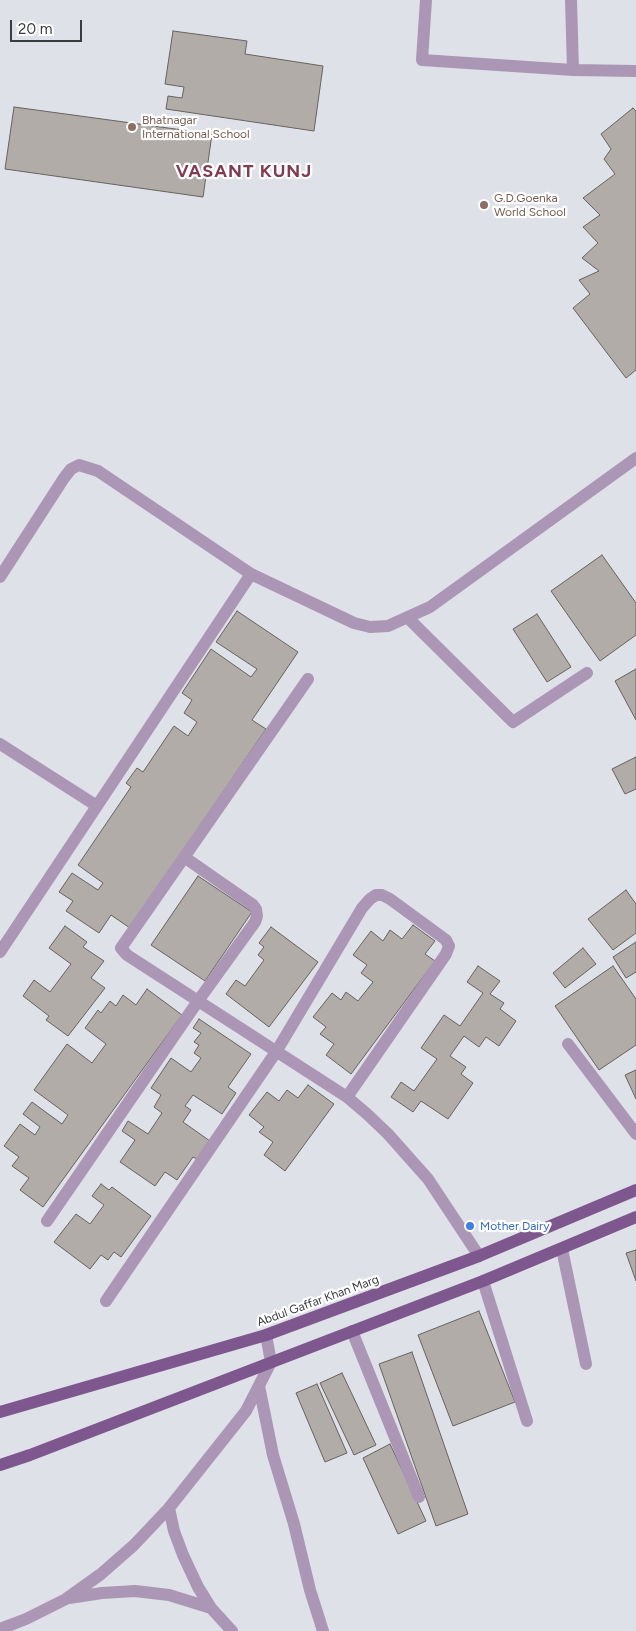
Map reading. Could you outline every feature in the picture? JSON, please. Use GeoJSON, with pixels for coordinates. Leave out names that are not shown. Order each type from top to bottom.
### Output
{"type":"FeatureCollection","features":[{"type":"Feature","properties":{"kind":"main road","name":"Abdul Gaffar Khan Marg"},"geometry":{"type":"LineString","coordinates":[[0,1412],[266,1335],[479,1256],[636,1190]]}},
{"type":"Feature","properties":{"kind":"main road"},"geometry":{"type":"LineString","coordinates":[[0,1465],[483,1281],[636,1217]]}},
{"type":"Feature","properties":{"kind":"main road"},"geometry":{"type":"LineString","coordinates":[[0,1455],[30,1455]]}},
{"type":"Feature","properties":{"kind":"street"},"geometry":{"type":"LineString","coordinates":[[426,0],[422,60],[574,70],[636,71]]}},
{"type":"Feature","properties":{"kind":"street"},"geometry":{"type":"LineString","coordinates":[[571,0],[574,70]]}},
{"type":"Feature","properties":{"kind":"street"},"geometry":{"type":"LineString","coordinates":[[0,578],[64,478],[71,469],[79,465],[98,471],[251,574],[354,624],[370,627],[388,626],[430,607],[636,458]]}},
{"type":"Feature","properties":{"kind":"street"},"geometry":{"type":"LineString","coordinates":[[0,952],[251,574]]}},
{"type":"Feature","properties":{"kind":"street"},"geometry":{"type":"LineString","coordinates":[[408,618],[513,722],[587,673]]}},
{"type":"Feature","properties":{"kind":"street"},"geometry":{"type":"LineString","coordinates":[[308,678],[122,948],[127,955],[347,1098],[388,1134],[428,1179],[479,1256]]}},
{"type":"Feature","properties":{"kind":"street"},"geometry":{"type":"LineString","coordinates":[[0,744],[97,806]]}},
{"type":"Feature","properties":{"kind":"street"},"geometry":{"type":"LineString","coordinates":[[48,1221],[198,1001],[255,922],[257,912],[253,905],[184,857]]}},
{"type":"Feature","properties":{"kind":"street"},"geometry":{"type":"LineString","coordinates":[[106,1301],[276,1052],[362,908],[376,895],[382,895],[390,898],[446,940],[450,946],[347,1098]]}},
{"type":"Feature","properties":{"kind":"street"},"geometry":{"type":"LineString","coordinates":[[568,1044],[636,1134]]}},
{"type":"Feature","properties":{"kind":"street"},"geometry":{"type":"LineString","coordinates":[[562,1248],[586,1364]]}},
{"type":"Feature","properties":{"kind":"street"},"geometry":{"type":"LineString","coordinates":[[483,1281],[527,1421]]}},
{"type":"Feature","properties":{"kind":"street"},"geometry":{"type":"LineString","coordinates":[[352,1331],[419,1497]]}},
{"type":"Feature","properties":{"kind":"street"},"geometry":{"type":"LineString","coordinates":[[0,1629],[26,1619],[66,1599],[101,1574],[134,1545],[169,1508],[246,1411],[272,1362],[266,1335]]}},
{"type":"Feature","properties":{"kind":"street"},"geometry":{"type":"LineString","coordinates":[[259,1386],[272,1456],[294,1524],[310,1590],[323,1631]]}},
{"type":"Feature","properties":{"kind":"street"},"geometry":{"type":"LineString","coordinates":[[169,1508],[174,1531],[198,1587],[212,1608],[232,1631]]}},
{"type":"Feature","properties":{"kind":"street"},"geometry":{"type":"LineString","coordinates":[[66,1599],[102,1593],[135,1591],[169,1595],[212,1608]]}},
{"type":"Feature","properties":{"kind":"building"},"geometry":{"type":"Polygon","coordinates":[[[173,31],[247,41],[245,54],[323,66],[314,131],[166,109],[168,96],[182,98],[184,87],[165,84],[173,31]]]}},
{"type":"Feature","properties":{"kind":"building"},"geometry":{"type":"Polygon","coordinates":[[[14,107],[212,134],[203,197],[5,169],[14,107]]]}},
{"type":"Feature","properties":{"kind":"building"},"geometry":{"type":"Polygon","coordinates":[[[633,108],[636,111],[636,370],[626,378],[573,308],[590,294],[579,280],[599,271],[582,258],[598,243],[583,227],[600,215],[583,198],[615,174],[604,159],[611,149],[601,134],[633,108]]]}},
{"type":"Feature","properties":{"kind":"building"},"geometry":{"type":"Polygon","coordinates":[[[602,555],[636,603],[636,635],[600,661],[551,591],[602,555]]]}},
{"type":"Feature","properties":{"kind":"building"},"geometry":{"type":"Polygon","coordinates":[[[237,611],[298,652],[252,720],[266,729],[130,928],[111,915],[99,933],[66,911],[73,901],[59,892],[72,873],[98,890],[103,883],[78,865],[131,787],[126,783],[137,768],[143,772],[174,726],[188,736],[197,722],[184,713],[192,700],[182,693],[211,649],[251,677],[257,669],[216,642],[237,611]]]}},
{"type":"Feature","properties":{"kind":"building"},"geometry":{"type":"Polygon","coordinates":[[[537,614],[571,667],[547,682],[513,629],[537,614]]]}},
{"type":"Feature","properties":{"kind":"building"},"geometry":{"type":"Polygon","coordinates":[[[636,669],[636,720],[615,681],[636,669]]]}},
{"type":"Feature","properties":{"kind":"building"},"geometry":{"type":"Polygon","coordinates":[[[636,757],[636,789],[625,794],[612,769],[636,757]]]}},
{"type":"Feature","properties":{"kind":"building"},"geometry":{"type":"Polygon","coordinates":[[[198,876],[252,912],[205,981],[151,945],[198,876]]]}},
{"type":"Feature","properties":{"kind":"building"},"geometry":{"type":"Polygon","coordinates":[[[626,890],[636,904],[636,933],[613,950],[588,919],[626,890]]]}},
{"type":"Feature","properties":{"kind":"building"},"geometry":{"type":"Polygon","coordinates":[[[413,925],[435,941],[425,954],[435,961],[351,1074],[326,1055],[334,1044],[320,1034],[326,1027],[313,1017],[332,993],[341,1000],[346,992],[358,1001],[373,982],[361,973],[367,965],[353,955],[371,931],[383,941],[390,930],[402,939],[413,925]]]}},
{"type":"Feature","properties":{"kind":"building"},"geometry":{"type":"Polygon","coordinates":[[[65,926],[87,942],[83,947],[104,961],[91,978],[105,988],[68,1036],[46,1020],[49,1016],[23,996],[34,980],[50,992],[71,964],[49,948],[65,926]]]}},
{"type":"Feature","properties":{"kind":"building"},"geometry":{"type":"Polygon","coordinates":[[[271,927],[318,962],[269,1027],[226,994],[236,980],[245,986],[264,960],[258,955],[264,947],[259,943],[271,927]]]}},
{"type":"Feature","properties":{"kind":"building"},"geometry":{"type":"Polygon","coordinates":[[[636,942],[636,972],[626,978],[613,957],[636,942]]]}},
{"type":"Feature","properties":{"kind":"building"},"geometry":{"type":"Polygon","coordinates":[[[583,948],[596,964],[565,988],[553,973],[583,948]]]}},
{"type":"Feature","properties":{"kind":"building"},"geometry":{"type":"Polygon","coordinates":[[[478,966],[500,981],[490,994],[504,1003],[500,1009],[516,1021],[499,1046],[486,1037],[479,1047],[464,1036],[450,1056],[466,1067],[461,1074],[473,1083],[448,1119],[421,1101],[413,1112],[391,1097],[401,1082],[414,1091],[437,1059],[421,1048],[444,1015],[460,1026],[483,993],[467,982],[478,966]]]}},
{"type":"Feature","properties":{"kind":"building"},"geometry":{"type":"Polygon","coordinates":[[[613,966],[636,999],[636,1045],[599,1070],[555,1006],[613,966]]]}},
{"type":"Feature","properties":{"kind":"building"},"geometry":{"type":"Polygon","coordinates":[[[147,989],[182,1015],[43,1207],[20,1190],[29,1178],[12,1166],[19,1157],[4,1146],[20,1124],[35,1135],[40,1127],[23,1114],[32,1102],[62,1124],[68,1115],[34,1090],[67,1044],[92,1063],[106,1044],[85,1028],[98,1010],[101,1013],[110,1001],[116,1006],[123,995],[136,1005],[147,989]]]}},
{"type":"Feature","properties":{"kind":"building"},"geometry":{"type":"Polygon","coordinates":[[[199,1019],[251,1054],[228,1087],[236,1093],[222,1114],[193,1095],[185,1106],[191,1110],[183,1122],[210,1141],[197,1159],[193,1157],[177,1180],[165,1172],[155,1186],[120,1162],[135,1140],[122,1131],[128,1121],[148,1134],[162,1113],[154,1107],[161,1095],[151,1088],[171,1058],[191,1072],[201,1058],[194,1053],[199,1045],[194,1042],[201,1033],[193,1028],[199,1019]]]}},
{"type":"Feature","properties":{"kind":"building"},"geometry":{"type":"Polygon","coordinates":[[[636,1070],[636,1099],[625,1075],[636,1070]]]}},
{"type":"Feature","properties":{"kind":"building"},"geometry":{"type":"Polygon","coordinates":[[[308,1085],[334,1104],[285,1171],[264,1155],[273,1142],[259,1132],[264,1127],[249,1115],[267,1092],[279,1101],[287,1090],[298,1098],[308,1085]]]}},
{"type":"Feature","properties":{"kind":"building"},"geometry":{"type":"Polygon","coordinates":[[[101,1184],[109,1190],[112,1187],[151,1216],[121,1257],[114,1252],[108,1260],[101,1255],[90,1269],[54,1242],[76,1214],[90,1224],[104,1205],[92,1196],[101,1184]]]}},
{"type":"Feature","properties":{"kind":"building"},"geometry":{"type":"Polygon","coordinates":[[[636,1250],[636,1281],[626,1253],[636,1250]]]}},
{"type":"Feature","properties":{"kind":"building"},"geometry":{"type":"Polygon","coordinates":[[[479,1311],[515,1402],[453,1426],[418,1335],[479,1311]]]}},
{"type":"Feature","properties":{"kind":"building"},"geometry":{"type":"Polygon","coordinates":[[[412,1352],[468,1514],[436,1526],[379,1364],[412,1352]]]}},
{"type":"Feature","properties":{"kind":"building"},"geometry":{"type":"Polygon","coordinates":[[[342,1373],[376,1445],[354,1455],[320,1383],[342,1373]]]}},
{"type":"Feature","properties":{"kind":"building"},"geometry":{"type":"Polygon","coordinates":[[[317,1384],[347,1453],[325,1462],[296,1393],[317,1384]]]}},
{"type":"Feature","properties":{"kind":"building"},"geometry":{"type":"Polygon","coordinates":[[[390,1444],[426,1521],[398,1534],[363,1458],[390,1444]]]}},
{"type":"Feature","properties":{"kind":"place","name":"Bhatnagar International School"},"geometry":{"type":"Point","coordinates":[132,127]}},
{"type":"Feature","properties":{"kind":"place","name":"G.D.Goenka World School"},"geometry":{"type":"Point","coordinates":[484,205]}},
{"type":"Feature","properties":{"kind":"place","name":"Mother Dairy"},"geometry":{"type":"Point","coordinates":[470,1226]}},
{"type":"Feature","properties":{"kind":"district","name":"VASANT KUNJ"},"geometry":{"type":"Point","coordinates":[244,172]}}]}
